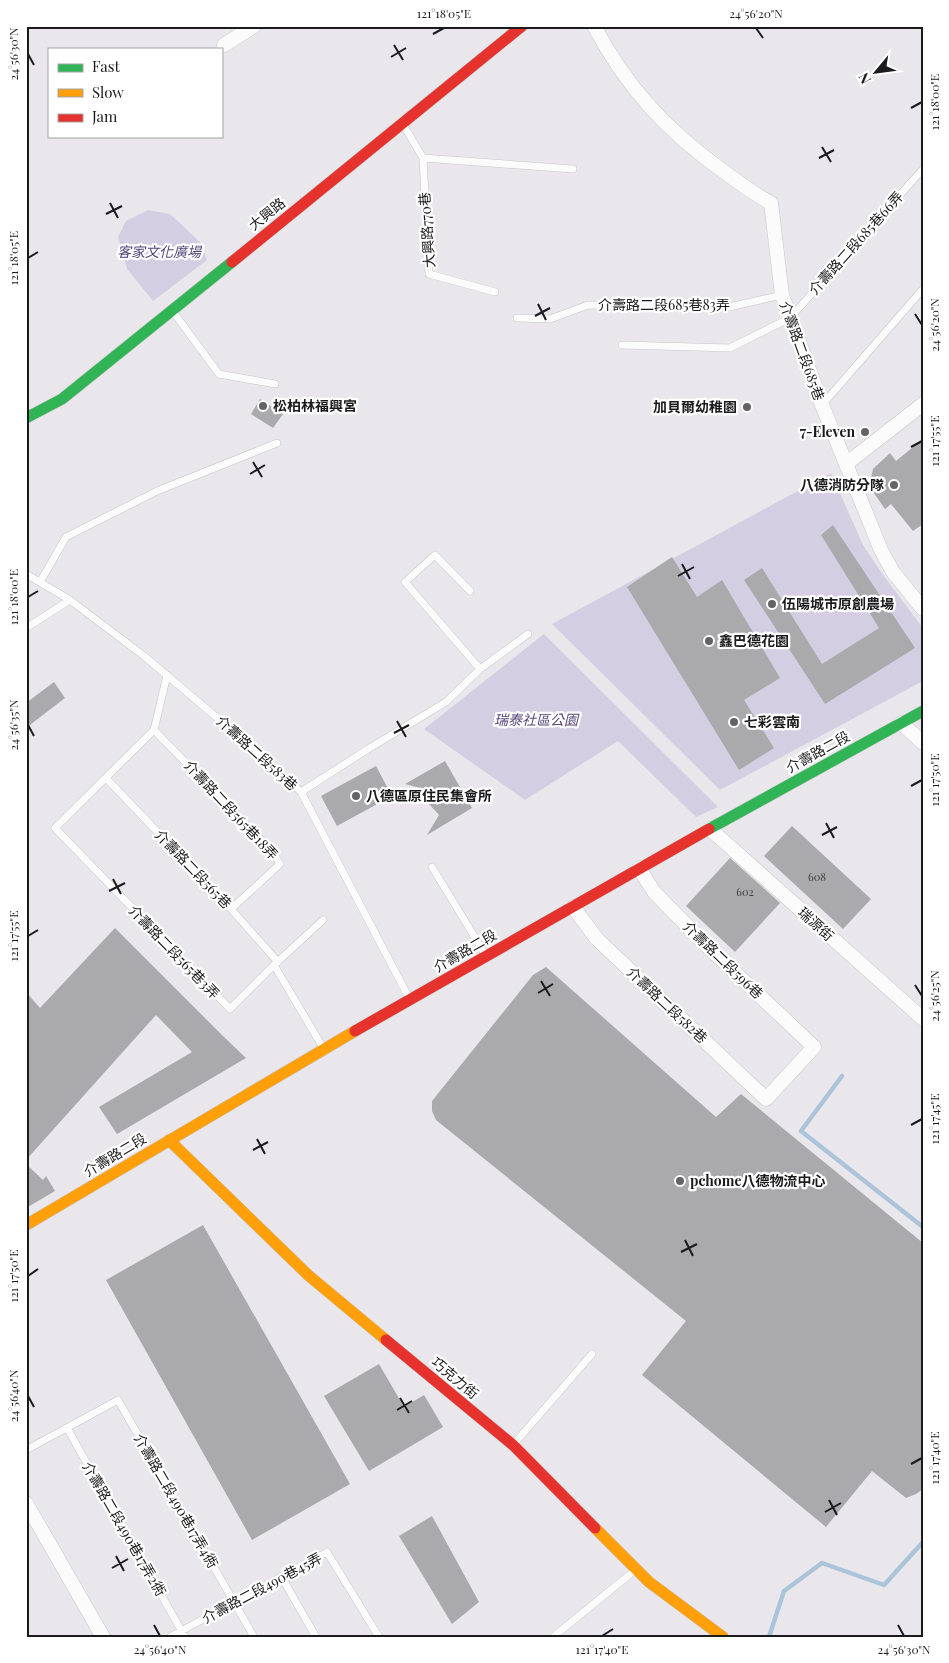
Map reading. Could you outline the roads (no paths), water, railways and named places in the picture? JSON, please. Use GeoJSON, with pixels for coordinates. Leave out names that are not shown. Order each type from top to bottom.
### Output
{"type":"FeatureCollection","features":[{"type":"Feature","properties":{"kind":"street"},"geometry":{"type":"LineString","coordinates":[[224,45],[254,26]]}},
{"type":"Feature","properties":{"kind":"street","name":"大興路"},"geometry":{"type":"LineString","coordinates":[[26,418],[62,399],[522,26]]}},
{"type":"Feature","properties":{"kind":"street","name":"介壽路二段685巷"},"geometry":{"type":"LineString","coordinates":[[594,26],[628,81],[658,117],[697,153],[756,195],[771,203],[782,295],[822,405],[881,550],[893,572],[923,609]]}},
{"type":"Feature","properties":{"kind":"street"},"geometry":{"type":"LineString","coordinates":[[846,464],[923,404]]}},
{"type":"Feature","properties":{"kind":"street","name":"介壽路二段"},"geometry":{"type":"LineString","coordinates":[[26,1225],[323,1049],[639,868],[923,711]]}},
{"type":"Feature","properties":{"kind":"street"},"geometry":{"type":"LineString","coordinates":[[901,723],[923,743]]}},
{"type":"Feature","properties":{"kind":"street","name":"瑞源街"},"geometry":{"type":"LineString","coordinates":[[710,829],[923,1019]]}},
{"type":"Feature","properties":{"kind":"street","name":"介壽路二段596巷"},"geometry":{"type":"LineString","coordinates":[[639,868],[654,892],[814,1048],[766,1099]]}},
{"type":"Feature","properties":{"kind":"street","name":"介壽路二段582巷"},"geometry":{"type":"LineString","coordinates":[[573,907],[597,939],[766,1099]]}},
{"type":"Feature","properties":{"kind":"street","name":"巧克力街"},"geometry":{"type":"LineString","coordinates":[[169,1140],[308,1275],[513,1445],[649,1582],[723,1637]]}},
{"type":"Feature","properties":{"kind":"street"},"geometry":{"type":"LineString","coordinates":[[26,1503],[103,1637]]}},
{"type":"Feature","properties":{"kind":"lane","name":"大興路770巷"},"geometry":{"type":"LineString","coordinates":[[402,124],[422,158],[429,274],[496,292]]}},
{"type":"Feature","properties":{"kind":"lane"},"geometry":{"type":"LineString","coordinates":[[422,158],[573,169]]}},
{"type":"Feature","properties":{"kind":"lane","name":"介壽路二段685巷66弄"},"geometry":{"type":"LineString","coordinates":[[790,318],[923,169]]}},
{"type":"Feature","properties":{"kind":"lane"},"geometry":{"type":"LineString","coordinates":[[822,405],[923,289]]}},
{"type":"Feature","properties":{"kind":"lane","name":"介壽路二段685巷83弄"},"geometry":{"type":"LineString","coordinates":[[518,318],[550,319],[588,305],[729,307],[782,295]]}},
{"type":"Feature","properties":{"kind":"lane"},"geometry":{"type":"LineString","coordinates":[[172,311],[219,374],[275,384]]}},
{"type":"Feature","properties":{"kind":"lane"},"geometry":{"type":"LineString","coordinates":[[622,345],[730,348],[790,318]]}},
{"type":"Feature","properties":{"kind":"lane"},"geometry":{"type":"LineString","coordinates":[[40,582],[66,536],[158,491],[277,443]]}},
{"type":"Feature","properties":{"kind":"lane"},"geometry":{"type":"LineString","coordinates":[[470,592],[435,555],[405,582],[480,669]]}},
{"type":"Feature","properties":{"kind":"lane","name":"介壽路二段583巷"},"geometry":{"type":"LineString","coordinates":[[26,574],[70,600],[168,675],[301,792],[410,1000]]}},
{"type":"Feature","properties":{"kind":"lane"},"geometry":{"type":"LineString","coordinates":[[26,628],[70,600]]}},
{"type":"Feature","properties":{"kind":"lane"},"geometry":{"type":"LineString","coordinates":[[301,792],[446,702],[480,669],[528,634]]}},
{"type":"Feature","properties":{"kind":"lane"},"geometry":{"type":"LineString","coordinates":[[106,778],[154,730],[168,675]]}},
{"type":"Feature","properties":{"kind":"lane","name":"介壽路二段565巷18弄"},"geometry":{"type":"LineString","coordinates":[[154,730],[272,851],[280,864],[231,910]]}},
{"type":"Feature","properties":{"kind":"lane","name":"介壽路二段565巷3弄"},"geometry":{"type":"LineString","coordinates":[[106,778],[55,828],[230,1009],[276,963]]}},
{"type":"Feature","properties":{"kind":"lane","name":"介壽路二段565巷"},"geometry":{"type":"LineString","coordinates":[[106,778],[231,910],[276,963],[323,1049]]}},
{"type":"Feature","properties":{"kind":"lane"},"geometry":{"type":"LineString","coordinates":[[432,866],[486,956]]}},
{"type":"Feature","properties":{"kind":"lane"},"geometry":{"type":"LineString","coordinates":[[276,963],[323,920]]}},
{"type":"Feature","properties":{"kind":"lane"},"geometry":{"type":"LineString","coordinates":[[513,1445],[592,1354]]}},
{"type":"Feature","properties":{"kind":"lane","name":"介壽路二段490巷17弄4衖"},"geometry":{"type":"LineString","coordinates":[[66,1428],[118,1400],[254,1637]]}},
{"type":"Feature","properties":{"kind":"lane"},"geometry":{"type":"LineString","coordinates":[[26,1450],[66,1428]]}},
{"type":"Feature","properties":{"kind":"lane","name":"介壽路二段490巷17弄2衖"},"geometry":{"type":"LineString","coordinates":[[66,1428],[183,1634]]}},
{"type":"Feature","properties":{"kind":"lane","name":"介壽路二段490巷45弄"},"geometry":{"type":"LineString","coordinates":[[170,1637],[183,1634],[281,1576],[327,1552],[379,1637]]}},
{"type":"Feature","properties":{"kind":"lane"},"geometry":{"type":"LineString","coordinates":[[553,1637],[636,1569]]}},
{"type":"Feature","properties":{"kind":"lane"},"geometry":{"type":"LineString","coordinates":[[281,1576],[316,1637]]}},
{"type":"Feature","properties":{"kind":"waterway"},"geometry":{"type":"LineString","coordinates":[[842,1076],[801,1131],[923,1227]]}},
{"type":"Feature","properties":{"kind":"waterway"},"geometry":{"type":"LineString","coordinates":[[769,1637],[784,1591],[822,1563],[884,1585],[923,1542]]}},
{"type":"Feature","properties":{"kind":"place","name":"松柏林福興宮"},"geometry":{"type":"Point","coordinates":[263,406]}},
{"type":"Feature","properties":{"kind":"place","name":"加貝爾幼稚園"},"geometry":{"type":"Point","coordinates":[747,407]}},
{"type":"Feature","properties":{"kind":"place","name":"7-Eleven"},"geometry":{"type":"Point","coordinates":[865,432]}},
{"type":"Feature","properties":{"kind":"place","name":"八德消防分隊"},"geometry":{"type":"Point","coordinates":[894,485]}},
{"type":"Feature","properties":{"kind":"place","name":"伍陽城市原創農場"},"geometry":{"type":"Point","coordinates":[772,604]}},
{"type":"Feature","properties":{"kind":"place","name":"鑫巴德花園"},"geometry":{"type":"Point","coordinates":[709,641]}},
{"type":"Feature","properties":{"kind":"place","name":"七彩雲南"},"geometry":{"type":"Point","coordinates":[734,722]}},
{"type":"Feature","properties":{"kind":"place","name":"八德區原住民集會所"},"geometry":{"type":"Point","coordinates":[356,796]}},
{"type":"Feature","properties":{"kind":"place","name":"pchome八德物流中心"},"geometry":{"type":"Point","coordinates":[680,1181]}},
{"type":"Feature","properties":{"kind":"park label","name":"客家文化廣場"},"geometry":{"type":"Point","coordinates":[159,252]}},
{"type":"Feature","properties":{"kind":"park label","name":"瑞泰社區公園"},"geometry":{"type":"Point","coordinates":[536,720]}}]}
